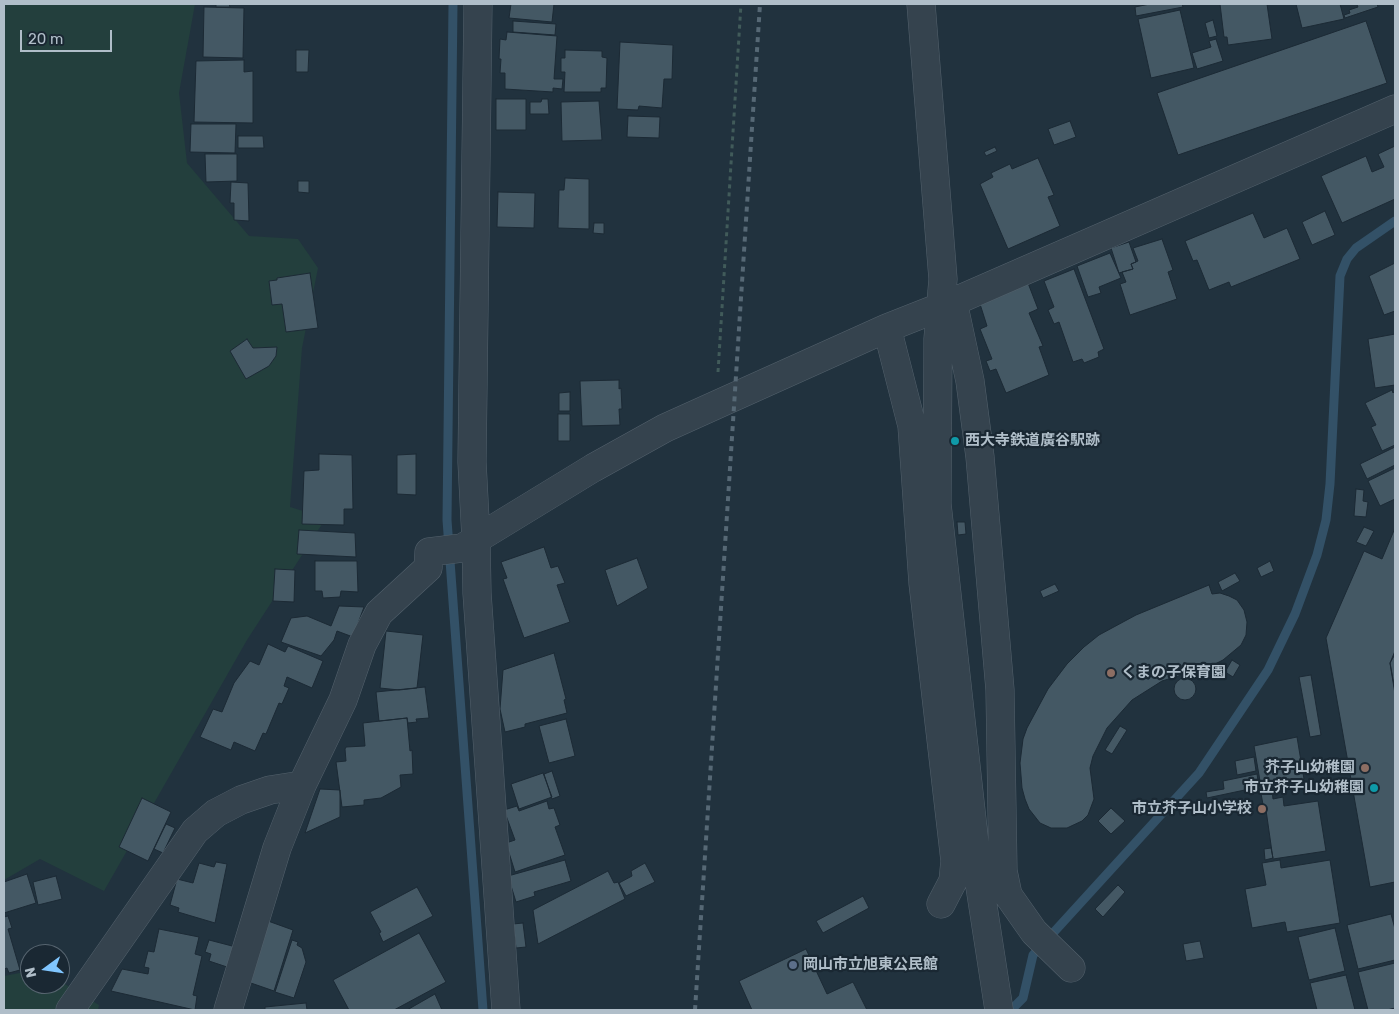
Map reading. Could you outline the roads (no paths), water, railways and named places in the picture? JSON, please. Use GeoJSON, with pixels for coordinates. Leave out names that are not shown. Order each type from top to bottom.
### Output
{"type":"FeatureCollection","features":[{"type":"Feature","properties":{"kind":"street"},"geometry":{"type":"LineString","coordinates":[[478,4],[472,462],[459,546],[477,593],[506,1010]]}},
{"type":"Feature","properties":{"kind":"street"},"geometry":{"type":"LineString","coordinates":[[921,4],[943,279],[947,304],[970,381],[980,457],[1000,690],[1003,871],[1008,895],[1034,932],[1062,959]]}},
{"type":"Feature","properties":{"kind":"street"},"geometry":{"type":"LineString","coordinates":[[228,1010],[277,848],[302,785],[342,700],[362,645],[379,613],[428,568],[429,552],[459,546],[592,468],[665,428],[887,328],[947,304],[1395,109]]}},
{"type":"Feature","properties":{"kind":"street"},"geometry":{"type":"LineString","coordinates":[[947,304],[938,339],[938,504],[978,874],[998,1007]]}},
{"type":"Feature","properties":{"kind":"street"},"geometry":{"type":"LineString","coordinates":[[887,328],[912,426],[923,583],[955,861],[953,882],[942,904]]}},
{"type":"Feature","properties":{"kind":"street"},"geometry":{"type":"LineString","coordinates":[[70,1010],[195,831],[216,813],[241,800],[270,790],[302,785]]}},
{"type":"Feature","properties":{"kind":"waterway"},"geometry":{"type":"LineString","coordinates":[[453,4],[447,520],[483,1010]]}},
{"type":"Feature","properties":{"kind":"waterway"},"geometry":{"type":"LineString","coordinates":[[1008,1010],[1023,998],[1033,955],[1199,773],[1268,670],[1295,614],[1317,555],[1326,520],[1330,484],[1340,276],[1347,259],[1356,248],[1395,221]]}},
{"type":"Feature","properties":{"kind":"railway"},"geometry":{"type":"LineString","coordinates":[[695,1010],[760,4]]}},
{"type":"Feature","properties":{"kind":"place","name":"西大寺鉄道廣谷駅跡"},"geometry":{"type":"Point","coordinates":[955,441]}},
{"type":"Feature","properties":{"kind":"place","name":"くまの子保育園"},"geometry":{"type":"Point","coordinates":[1111,673]}},
{"type":"Feature","properties":{"kind":"place","name":"芥子山幼稚園"},"geometry":{"type":"Point","coordinates":[1365,768]}},
{"type":"Feature","properties":{"kind":"place","name":"市立芥子山幼稚園"},"geometry":{"type":"Point","coordinates":[1374,788]}},
{"type":"Feature","properties":{"kind":"place","name":"市立芥子山小学校"},"geometry":{"type":"Point","coordinates":[1262,809]}},
{"type":"Feature","properties":{"kind":"place","name":"岡山市立旭東公民館"},"geometry":{"type":"Point","coordinates":[793,965]}}]}
